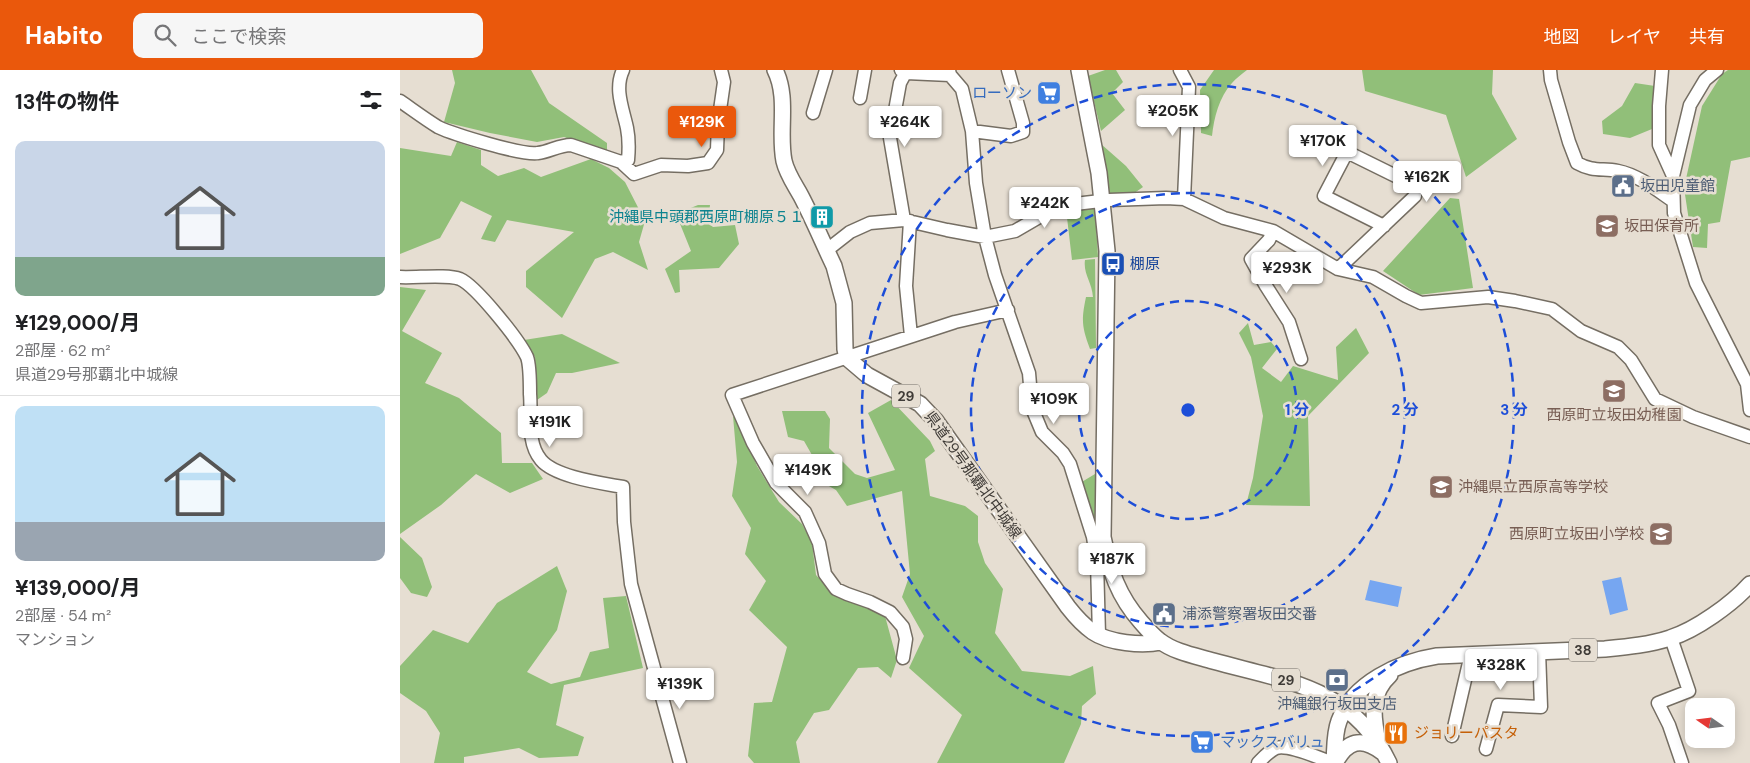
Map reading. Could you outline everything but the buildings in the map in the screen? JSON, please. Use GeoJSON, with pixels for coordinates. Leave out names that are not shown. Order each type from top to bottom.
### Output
{"type":"FeatureCollection","features":[{"type":"Feature","properties":{"kind":"main road"},"geometry":{"type":"LineString","coordinates":[[777,70],[782,86],[782,147],[785,163],[792,182],[834,266],[842,296],[847,358]]}},
{"type":"Feature","properties":{"kind":"main road","name":"県道29号那覇北中城線"},"geometry":{"type":"LineString","coordinates":[[1079,70],[1103,200],[1107,251],[1098,537],[1102,561],[1137,617],[1161,642],[1199,657],[1303,686],[1326,695],[1346,708],[1362,724],[1384,754]]}},
{"type":"Feature","properties":{"kind":"main road","name":"県道29号那覇北中城線"},"geometry":{"type":"LineString","coordinates":[[847,358],[868,375],[920,404],[936,421],[1068,607],[1083,623],[1099,636],[1133,644],[1161,642]]}},
{"type":"Feature","properties":{"kind":"main road","name":"38"},"geometry":{"type":"LineString","coordinates":[[1334,763],[1336,729],[1352,699],[1366,686],[1400,665],[1413,660],[1437,656],[1605,649],[1627,647],[1672,638],[1705,621],[1725,607],[1750,584]]}},
{"type":"Feature","properties":{"kind":"main road"},"geometry":{"type":"LineString","coordinates":[[1384,754],[1373,710],[1375,697],[1378,688],[1384,680],[1400,665]]}},
{"type":"Feature","properties":{"kind":"main road"},"geometry":{"type":"LineString","coordinates":[[1334,763],[1343,750],[1355,742],[1368,744],[1384,754]]}},
{"type":"Feature","properties":{"kind":"street"},"geometry":{"type":"LineString","coordinates":[[621,162],[628,160],[629,150],[627,128],[619,91],[623,70]]}},
{"type":"Feature","properties":{"kind":"street"},"geometry":{"type":"LineString","coordinates":[[400,101],[439,127],[465,137],[536,154],[564,145],[571,145],[621,162],[634,174],[661,165],[688,166],[708,162],[717,150],[718,124],[724,82],[721,70]]}},
{"type":"Feature","properties":{"kind":"street"},"geometry":{"type":"LineString","coordinates":[[813,113],[826,70]]}},
{"type":"Feature","properties":{"kind":"street"},"geometry":{"type":"LineString","coordinates":[[860,98],[865,70]]}},
{"type":"Feature","properties":{"kind":"street"},"geometry":{"type":"LineString","coordinates":[[972,131],[1011,136],[1023,132],[1023,123],[1008,70]]}},
{"type":"Feature","properties":{"kind":"street"},"geometry":{"type":"LineString","coordinates":[[1180,70],[1189,87],[1184,199]]}},
{"type":"Feature","properties":{"kind":"street"},"geometry":{"type":"LineString","coordinates":[[1550,70],[1551,80],[1576,164],[1587,169],[1619,171],[1658,190],[1673,201]]}},
{"type":"Feature","properties":{"kind":"street"},"geometry":{"type":"LineString","coordinates":[[1662,70],[1659,106],[1659,145],[1673,176]]}},
{"type":"Feature","properties":{"kind":"street"},"geometry":{"type":"LineString","coordinates":[[1717,70],[1705,80],[1690,105],[1673,176],[1674,213],[1696,283],[1747,384],[1750,410]]}},
{"type":"Feature","properties":{"kind":"street"},"geometry":{"type":"LineString","coordinates":[[912,336],[906,286],[907,220],[890,138],[900,83],[905,71],[949,72],[962,89],[972,131],[976,183],[985,237],[995,275],[1029,373],[1032,408],[1042,432],[1063,453],[1070,464],[1098,537]]}},
{"type":"Feature","properties":{"kind":"street"},"geometry":{"type":"LineString","coordinates":[[1338,269],[1384,226],[1415,196],[1416,186],[1347,152],[1324,196],[1384,226]]}},
{"type":"Feature","properties":{"kind":"street"},"geometry":{"type":"LineString","coordinates":[[827,250],[850,232],[870,224],[907,220],[985,237],[1015,231],[1058,206],[1103,200],[1184,199],[1224,218],[1273,231],[1338,269],[1373,277],[1421,303],[1488,297],[1552,309],[1581,331],[1618,347],[1631,360],[1655,399],[1693,417],[1750,437]]}},
{"type":"Feature","properties":{"kind":"street"},"geometry":{"type":"LineString","coordinates":[[1273,231],[1269,240],[1252,259],[1266,286],[1289,322],[1301,360]]}},
{"type":"Feature","properties":{"kind":"street"},"geometry":{"type":"LineString","coordinates":[[400,276],[460,279],[470,285],[497,315],[528,358],[530,429],[534,448],[541,460],[550,468],[573,477],[623,487],[624,522],[631,584],[680,763]]}},
{"type":"Feature","properties":{"kind":"street"},"geometry":{"type":"LineString","coordinates":[[903,658],[906,639],[903,627],[890,612],[836,589],[825,574],[819,543],[805,512],[776,483],[754,443],[732,395],[955,322],[1008,310]]}},
{"type":"Feature","properties":{"kind":"street"},"geometry":{"type":"LineString","coordinates":[[1099,636],[1102,561]]}},
{"type":"Feature","properties":{"kind":"street"},"geometry":{"type":"LineString","coordinates":[[1672,638],[1689,690],[1658,703],[1669,725],[1682,763]]}},
{"type":"Feature","properties":{"kind":"street"},"geometry":{"type":"LineString","coordinates":[[1486,749],[1498,705],[1541,707],[1539,651]]}},
{"type":"Feature","properties":{"kind":"street"},"geometry":{"type":"LineString","coordinates":[[1452,736],[1471,654]]}},
{"type":"Feature","properties":{"kind":"street"},"geometry":{"type":"LineString","coordinates":[[1258,763],[1274,749],[1282,747],[1334,763]]}},
{"type":"Feature","properties":{"kind":"green space"},"geometry":{"type":"Polygon","coordinates":[[[452,70],[531,70],[549,103],[607,143],[607,152],[564,137],[537,142],[444,122],[455,83],[452,70]]]}},
{"type":"Feature","properties":{"kind":"green space"},"geometry":{"type":"Polygon","coordinates":[[[1105,70],[1116,70],[1123,82],[1112,93],[1125,110],[1101,131],[1088,76],[1105,70]]]}},
{"type":"Feature","properties":{"kind":"green space"},"geometry":{"type":"Polygon","coordinates":[[[1214,70],[1247,70],[1227,89],[1220,101],[1212,136],[1201,133],[1200,90],[1214,70]]]}},
{"type":"Feature","properties":{"kind":"green space"},"geometry":{"type":"Polygon","coordinates":[[[1362,70],[1493,70],[1492,94],[1517,139],[1466,177],[1446,115],[1365,91],[1362,70]]]}},
{"type":"Feature","properties":{"kind":"green space"},"geometry":{"type":"Polygon","coordinates":[[[1728,70],[1750,70],[1750,157],[1731,161],[1720,222],[1708,224],[1707,248],[1693,247],[1684,188],[1702,106],[1722,74],[1728,70]]]}},
{"type":"Feature","properties":{"kind":"green space"},"geometry":{"type":"Polygon","coordinates":[[[1635,83],[1655,86],[1652,129],[1630,138],[1603,134],[1602,121],[1622,106],[1635,83]]]}},
{"type":"Feature","properties":{"kind":"green space"},"geometry":{"type":"Polygon","coordinates":[[[457,142],[481,150],[481,165],[498,176],[524,168],[541,177],[591,159],[609,168],[625,182],[645,221],[639,242],[648,270],[613,252],[595,259],[562,318],[526,287],[526,271],[574,232],[507,220],[495,242],[481,239],[492,216],[461,201],[440,238],[400,254],[400,148],[451,156],[457,142]]]}},
{"type":"Feature","properties":{"kind":"green space"},"geometry":{"type":"Polygon","coordinates":[[[1101,144],[1126,166],[1143,187],[1133,194],[1109,195],[1101,144]]]}},
{"type":"Feature","properties":{"kind":"green space"},"geometry":{"type":"Polygon","coordinates":[[[1450,198],[1459,199],[1473,288],[1419,295],[1383,271],[1450,198]]]}},
{"type":"Feature","properties":{"kind":"green space"},"geometry":{"type":"Polygon","coordinates":[[[698,205],[710,205],[708,223],[713,227],[735,225],[739,244],[719,268],[679,270],[680,292],[675,293],[665,269],[691,251],[676,214],[698,205]]]}},
{"type":"Feature","properties":{"kind":"green space"},"geometry":{"type":"Polygon","coordinates":[[[1095,207],[1098,257],[1072,260],[1066,209],[1095,207]]]}},
{"type":"Feature","properties":{"kind":"green space"},"geometry":{"type":"Polygon","coordinates":[[[1095,259],[1096,348],[1090,349],[1084,329],[1083,312],[1086,297],[1093,297],[1085,270],[1085,260],[1095,259]]]}},
{"type":"Feature","properties":{"kind":"green space"},"geometry":{"type":"Polygon","coordinates":[[[400,287],[426,290],[402,331],[442,353],[425,383],[459,398],[501,433],[502,463],[532,463],[543,479],[510,493],[476,474],[441,505],[400,534],[400,287]]]}},
{"type":"Feature","properties":{"kind":"green space"},"geometry":{"type":"Polygon","coordinates":[[[1248,323],[1254,345],[1271,342],[1277,349],[1262,368],[1281,382],[1293,366],[1338,380],[1336,347],[1356,328],[1369,353],[1308,416],[1310,506],[1246,505],[1253,478],[1263,416],[1251,357],[1239,333],[1248,323]]]}},
{"type":"Feature","properties":{"kind":"green space"},"geometry":{"type":"Polygon","coordinates":[[[562,334],[620,363],[572,373],[556,373],[547,393],[537,400],[535,357],[524,340],[562,334]]]}},
{"type":"Feature","properties":{"kind":"green space"},"geometry":{"type":"Polygon","coordinates":[[[891,400],[930,441],[935,451],[925,459],[930,496],[965,506],[978,516],[978,542],[985,563],[1003,589],[995,633],[1022,671],[1070,676],[1093,666],[1096,694],[1082,706],[1081,724],[1064,763],[937,763],[962,715],[909,668],[924,636],[902,597],[910,574],[902,491],[847,506],[836,490],[818,480],[816,462],[804,441],[788,437],[782,411],[825,411],[830,419],[829,448],[855,474],[867,478],[895,470],[868,413],[891,400]]]}},
{"type":"Feature","properties":{"kind":"green space"},"geometry":{"type":"Polygon","coordinates":[[[733,416],[741,426],[757,466],[779,502],[802,524],[812,543],[816,575],[834,594],[869,604],[885,616],[897,660],[891,678],[878,667],[858,668],[829,710],[814,713],[796,742],[800,763],[754,763],[748,756],[754,703],[772,702],[787,647],[749,610],[766,581],[745,554],[751,528],[732,496],[737,462],[733,416]]]}},
{"type":"Feature","properties":{"kind":"green space"},"geometry":{"type":"Polygon","coordinates":[[[1095,474],[1095,531],[1080,483],[1095,474]]]}},
{"type":"Feature","properties":{"kind":"green space"},"geometry":{"type":"Polygon","coordinates":[[[400,537],[422,558],[432,587],[427,597],[411,593],[400,578],[400,537]]]}},
{"type":"Feature","properties":{"kind":"green space"},"geometry":{"type":"Polygon","coordinates":[[[557,566],[567,591],[557,630],[527,672],[551,684],[580,677],[590,652],[609,648],[603,598],[626,596],[643,668],[564,685],[556,725],[584,737],[578,756],[539,758],[519,748],[464,757],[464,763],[434,763],[440,733],[426,711],[400,693],[400,666],[433,630],[468,643],[497,603],[557,566]]]}},
{"type":"Feature","properties":{"kind":"water"},"geometry":{"type":"Polygon","coordinates":[[[1621,577],[1628,610],[1610,615],[1602,581],[1621,577]]]}},
{"type":"Feature","properties":{"kind":"water"},"geometry":{"type":"Polygon","coordinates":[[[1370,580],[1402,587],[1398,607],[1365,600],[1370,580]]]}},
{"type":"Feature","properties":{"kind":"place","name":"ローソン"},"geometry":{"type":"Point","coordinates":[1049,93]}},
{"type":"Feature","properties":{"kind":"place","name":"坂田児童館"},"geometry":{"type":"Point","coordinates":[1623,186]}},
{"type":"Feature","properties":{"kind":"place","name":"沖縄県中頭郡西原町棚原５１"},"geometry":{"type":"Point","coordinates":[822,217]}},
{"type":"Feature","properties":{"kind":"place","name":"坂田保育所"},"geometry":{"type":"Point","coordinates":[1607,226]}},
{"type":"Feature","properties":{"kind":"place","name":"棚原"},"geometry":{"type":"Point","coordinates":[1113,264]}},
{"type":"Feature","properties":{"kind":"place","name":"西原町立坂田幼稚園"},"geometry":{"type":"Point","coordinates":[1614,391]}},
{"type":"Feature","properties":{"kind":"place","name":"沖縄県立西原高等学校"},"geometry":{"type":"Point","coordinates":[1441,487]}},
{"type":"Feature","properties":{"kind":"place","name":"西原町立坂田小学校"},"geometry":{"type":"Point","coordinates":[1661,534]}},
{"type":"Feature","properties":{"kind":"place","name":"浦添警察署坂田交番"},"geometry":{"type":"Point","coordinates":[1164,614]}},
{"type":"Feature","properties":{"kind":"place","name":"沖縄銀行坂田支店"},"geometry":{"type":"Point","coordinates":[1337,680]}},
{"type":"Feature","properties":{"kind":"place","name":"ジョリーパスタ"},"geometry":{"type":"Point","coordinates":[1396,733]}},
{"type":"Feature","properties":{"kind":"place","name":"マックスバリュ"},"geometry":{"type":"Point","coordinates":[1202,742]}}]}
